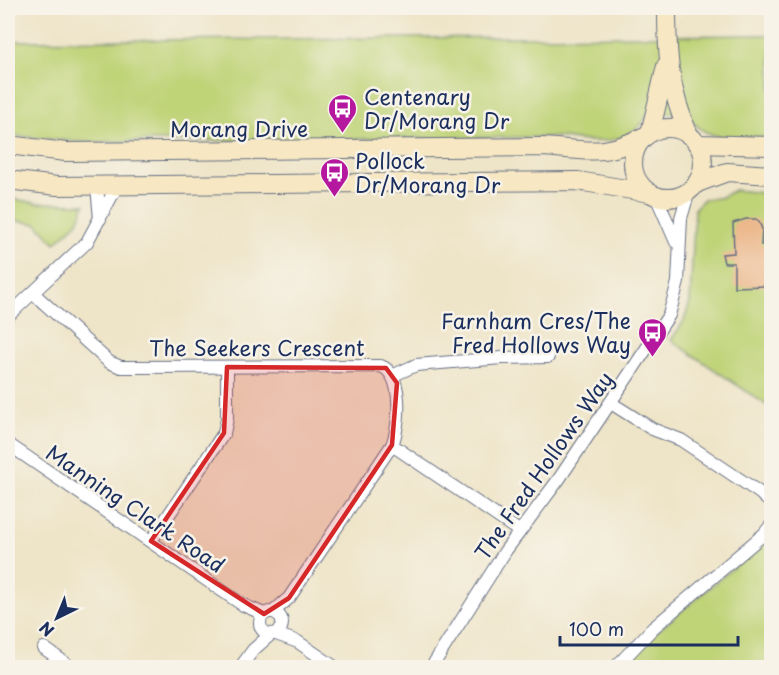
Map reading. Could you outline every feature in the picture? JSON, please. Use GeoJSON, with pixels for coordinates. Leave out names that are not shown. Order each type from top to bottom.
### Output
{"type":"FeatureCollection","features":[{"type":"Feature","properties":{"kind":"main road"},"geometry":{"type":"LineString","coordinates":[[666,8],[667,62],[678,110],[703,163],[693,187]]}},
{"type":"Feature","properties":{"kind":"main road"},"geometry":{"type":"LineString","coordinates":[[653,194],[636,176],[633,165],[635,153],[649,134],[667,62]]}},
{"type":"Feature","properties":{"kind":"main road"},"geometry":{"type":"LineString","coordinates":[[649,134],[670,128],[693,139],[771,146]]}},
{"type":"Feature","properties":{"kind":"main road","name":"Morang Drive"},"geometry":{"type":"LineString","coordinates":[[8,145],[66,152],[540,147],[592,152],[621,148],[649,134]]}},
{"type":"Feature","properties":{"kind":"main road"},"geometry":{"type":"LineString","coordinates":[[8,180],[57,186],[578,181],[668,198],[727,172],[771,175]]}},
{"type":"Feature","properties":{"kind":"street"},"geometry":{"type":"LineString","coordinates":[[97,186],[100,220]]}},
{"type":"Feature","properties":{"kind":"street"},"geometry":{"type":"LineString","coordinates":[[8,316],[80,250],[100,220],[117,186]]}},
{"type":"Feature","properties":{"kind":"street","name":"The Fred Hollows Way"},"geometry":{"type":"LineString","coordinates":[[431,668],[519,531],[559,479],[669,315],[678,282],[677,246],[683,209],[693,187]]}},
{"type":"Feature","properties":{"kind":"street","name":"The Fred Hollows Way"},"geometry":{"type":"LineString","coordinates":[[653,194],[677,246]]}},
{"type":"Feature","properties":{"kind":"street","name":"The Seekers Crescent"},"geometry":{"type":"LineString","coordinates":[[33,293],[64,324],[115,365],[133,368],[381,366],[394,375]]}},
{"type":"Feature","properties":{"kind":"street"},"geometry":{"type":"LineString","coordinates":[[240,668],[392,445],[397,427],[397,383],[394,375],[416,365],[548,357]]}},
{"type":"Feature","properties":{"kind":"street"},"geometry":{"type":"LineString","coordinates":[[151,541],[224,433],[227,419],[227,367]]}},
{"type":"Feature","properties":{"kind":"street"},"geometry":{"type":"LineString","coordinates":[[611,402],[652,429],[681,440],[760,493],[771,504]]}},
{"type":"Feature","properties":{"kind":"street","name":"Manning Clark Road"},"geometry":{"type":"LineString","coordinates":[[8,444],[336,668]]}},
{"type":"Feature","properties":{"kind":"street"},"geometry":{"type":"LineString","coordinates":[[392,445],[519,531]]}},
{"type":"Feature","properties":{"kind":"street"},"geometry":{"type":"LineString","coordinates":[[615,668],[653,628],[764,534],[771,524]]}},
{"type":"Feature","properties":{"kind":"street"},"geometry":{"type":"LineString","coordinates":[[44,648],[57,663],[72,668]]}},
{"type":"Feature","properties":{"kind":"highlighted area"},"geometry":{"type":"Polygon","coordinates":[[[227,367],[386,368],[397,383],[392,445],[289,598],[264,614],[151,541],[224,433],[227,367]]]}},
{"type":"Feature","properties":{"kind":"green space"},"geometry":{"type":"Polygon","coordinates":[[[771,35],[771,137],[736,138],[713,135],[703,131],[687,114],[649,113],[641,124],[621,138],[596,141],[557,137],[79,142],[8,135],[8,41],[771,35]]]}},
{"type":"Feature","properties":{"kind":"green space"},"geometry":{"type":"Polygon","coordinates":[[[735,190],[771,194],[771,408],[671,340],[684,321],[690,302],[695,208],[704,199],[719,198],[735,190]]]}},
{"type":"Feature","properties":{"kind":"green space"},"geometry":{"type":"Polygon","coordinates":[[[8,198],[36,203],[85,204],[78,222],[55,243],[37,224],[8,219],[8,198]]]}},
{"type":"Feature","properties":{"kind":"green space"},"geometry":{"type":"Polygon","coordinates":[[[771,536],[771,667],[626,668],[646,641],[771,536]]]}},
{"type":"Feature","properties":{"kind":"building"},"geometry":{"type":"Polygon","coordinates":[[[756,219],[759,222],[762,229],[761,245],[771,245],[771,257],[766,257],[766,286],[734,287],[734,263],[724,263],[722,254],[734,253],[733,223],[756,219]]]}},
{"type":"Feature","properties":{"kind":"place","name":"Centenary Dr/Morang Dr"},"geometry":{"type":"Point","coordinates":[343,134]}},
{"type":"Feature","properties":{"kind":"place","name":"Pollock Dr/Morang Dr"},"geometry":{"type":"Point","coordinates":[334,198]}},
{"type":"Feature","properties":{"kind":"place","name":"Farnham Cres/The Fred Hollows Way"},"geometry":{"type":"Point","coordinates":[652,358]}}]}
